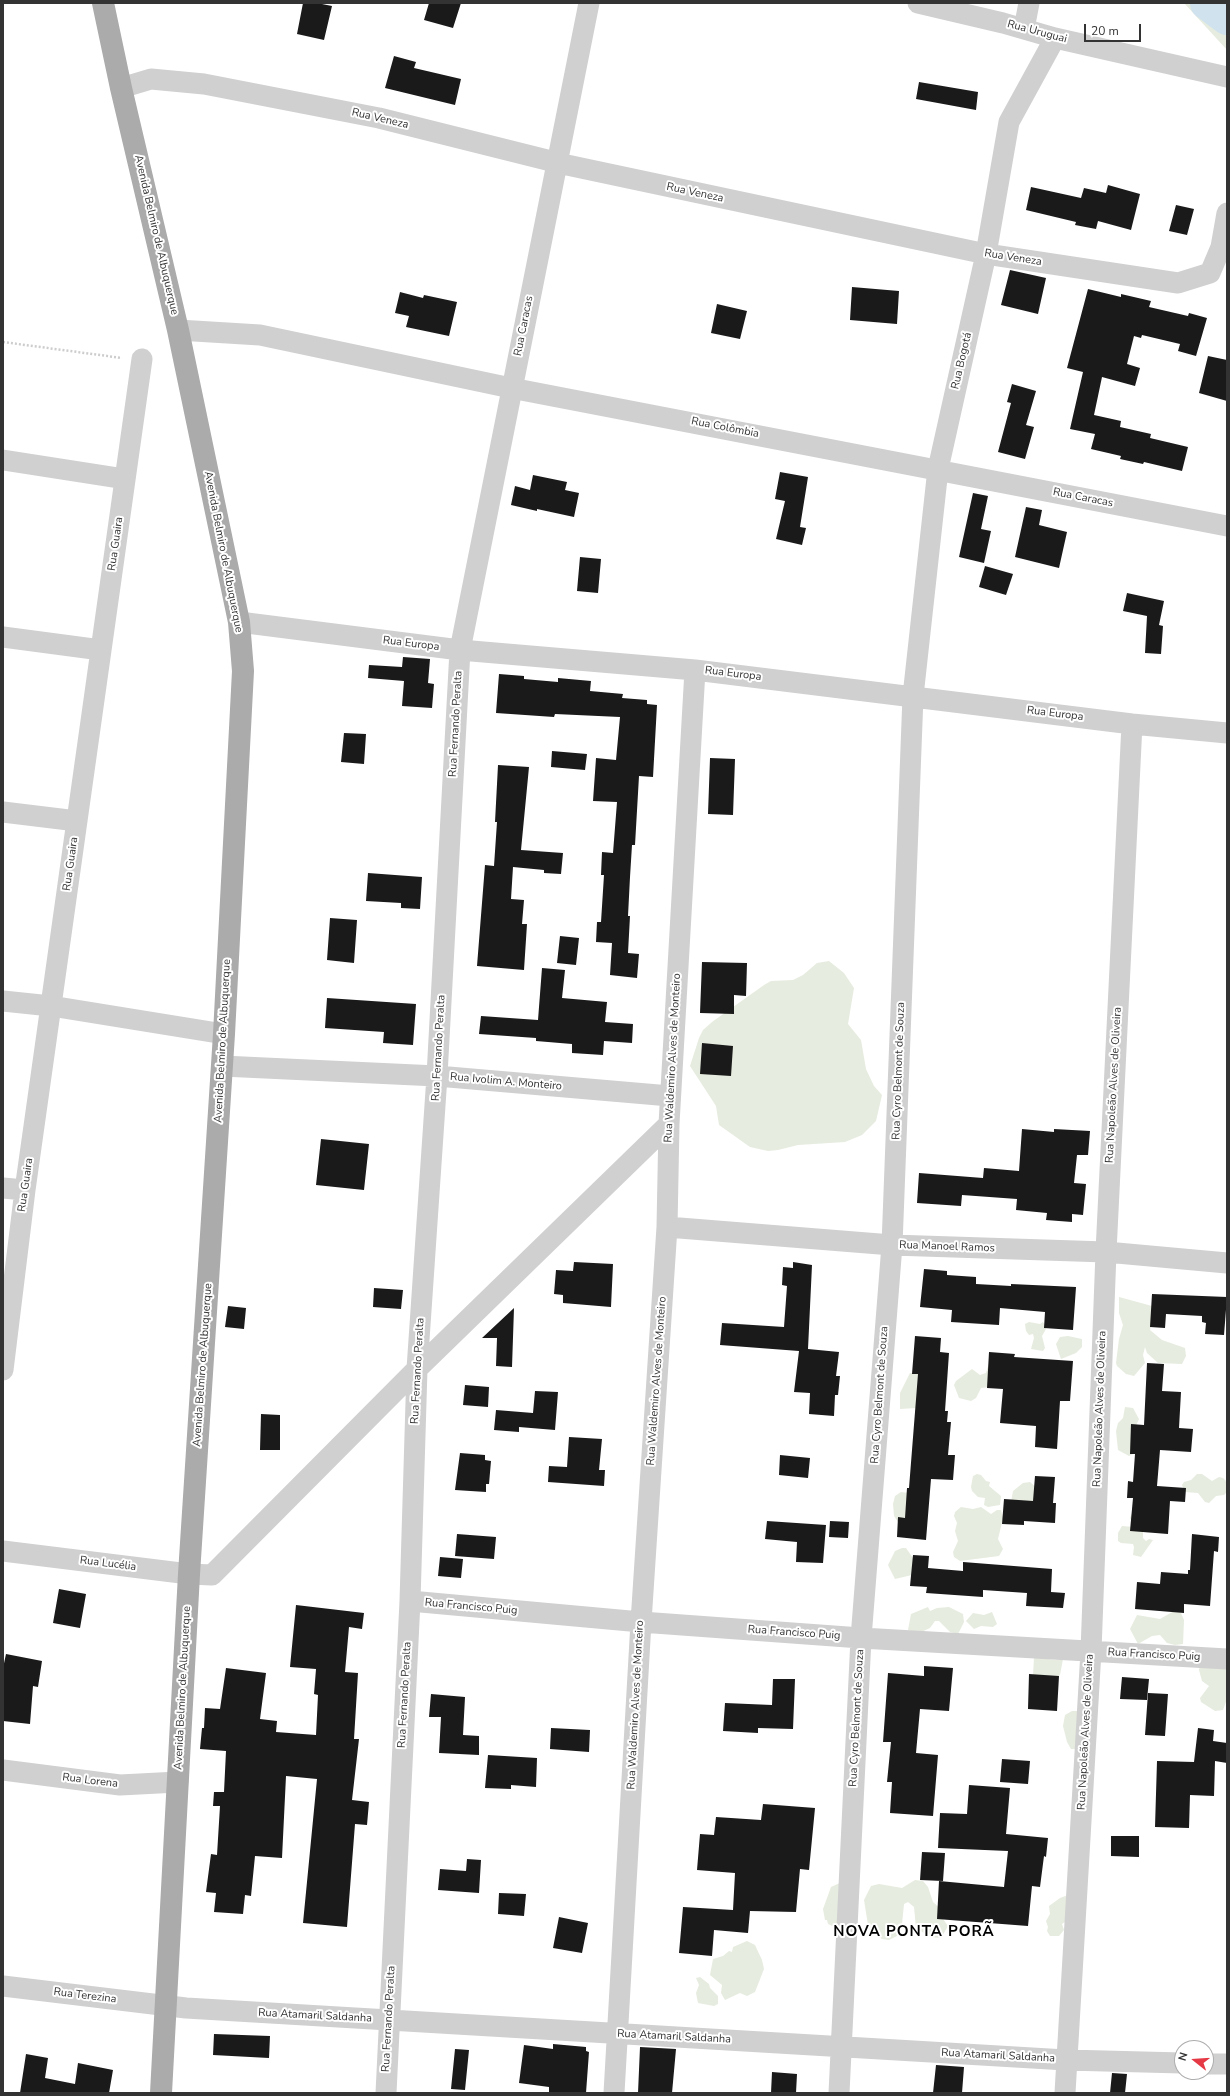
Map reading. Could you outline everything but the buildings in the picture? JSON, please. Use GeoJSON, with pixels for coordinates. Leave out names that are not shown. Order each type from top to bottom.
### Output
{"type":"FeatureCollection","features":[{"type":"Feature","properties":{"kind":"main road","name":"Avenida Belmiro de Albuquerque"},"geometry":{"type":"LineString","coordinates":[[103,3],[121,88],[178,330],[239,622],[243,671],[224,1034],[189,1574],[167,2006],[161,2093]]}},
{"type":"Feature","properties":{"kind":"street","name":"Rua Caracas"},"geometry":{"type":"LineString","coordinates":[[460,650],[511,388],[589,3]]}},
{"type":"Feature","properties":{"kind":"street","name":"Rua Uruguai"},"geometry":{"type":"LineString","coordinates":[[918,3],[1226,81]]}},
{"type":"Feature","properties":{"kind":"street"},"geometry":{"type":"LineString","coordinates":[[1024,29],[1029,3]]}},
{"type":"Feature","properties":{"kind":"street","name":"Rua Bogotá"},"geometry":{"type":"LineString","coordinates":[[913,696],[938,469],[986,254],[1009,122],[1055,38]]}},
{"type":"Feature","properties":{"kind":"street","name":"Rua Veneza"},"geometry":{"type":"LineString","coordinates":[[121,88],[151,79],[204,84],[379,118],[556,163],[986,254],[1178,283],[1210,273],[1221,247],[1227,213]]}},
{"type":"Feature","properties":{"kind":"street","name":"Rua Colômbia"},"geometry":{"type":"LineString","coordinates":[[178,330],[260,335],[511,388],[938,469]]}},
{"type":"Feature","properties":{"kind":"street","name":"Rua Guaira"},"geometry":{"type":"LineString","coordinates":[[3,1366],[25,1190],[142,360]]}},
{"type":"Feature","properties":{"kind":"street"},"geometry":{"type":"LineString","coordinates":[[3,460],[125,479]]}},
{"type":"Feature","properties":{"kind":"street","name":"Rua Caracas"},"geometry":{"type":"LineString","coordinates":[[938,469],[1227,526]]}},
{"type":"Feature","properties":{"kind":"street","name":"Rua Europa"},"geometry":{"type":"LineString","coordinates":[[239,622],[460,650],[696,670],[1132,724],[1227,733]]}},
{"type":"Feature","properties":{"kind":"street"},"geometry":{"type":"LineString","coordinates":[[3,637],[101,650]]}},
{"type":"Feature","properties":{"kind":"street","name":"Rua Fernando Peralta"},"geometry":{"type":"LineString","coordinates":[[386,2093],[410,1601],[417,1369],[437,1076],[460,650]]}},
{"type":"Feature","properties":{"kind":"street","name":"Rua Waldemiro Alves de Monteiro"},"geometry":{"type":"LineString","coordinates":[[614,2093],[641,1622],[667,1227],[670,1096],[696,670]]}},
{"type":"Feature","properties":{"kind":"street","name":"Rua Cyro Belmont de Souza"},"geometry":{"type":"LineString","coordinates":[[839,2093],[861,1638],[892,1245],[913,696]]}},
{"type":"Feature","properties":{"kind":"street","name":"Rua Napoleão Alves de Oliveira"},"geometry":{"type":"LineString","coordinates":[[1065,2093],[1091,1651],[1106,1252],[1132,724]]}},
{"type":"Feature","properties":{"kind":"street"},"geometry":{"type":"LineString","coordinates":[[3,812],[77,821]]}},
{"type":"Feature","properties":{"kind":"street"},"geometry":{"type":"LineString","coordinates":[[3,1000],[51,1006],[224,1034]]}},
{"type":"Feature","properties":{"kind":"street","name":"Rua Ivolim A. Monteiro"},"geometry":{"type":"LineString","coordinates":[[222,1066],[437,1076],[670,1096]]}},
{"type":"Feature","properties":{"kind":"street"},"geometry":{"type":"LineString","coordinates":[[417,1369],[669,1124]]}},
{"type":"Feature","properties":{"kind":"street"},"geometry":{"type":"LineString","coordinates":[[3,1188],[25,1190]]}},
{"type":"Feature","properties":{"kind":"street","name":"Rua Manoel Ramos"},"geometry":{"type":"LineString","coordinates":[[667,1227],[892,1245],[1106,1252],[1227,1263]]}},
{"type":"Feature","properties":{"kind":"street","name":"Rua Lucélia"},"geometry":{"type":"LineString","coordinates":[[3,1551],[189,1574],[212,1574],[417,1369]]}},
{"type":"Feature","properties":{"kind":"street","name":"Rua Francisco Puig"},"geometry":{"type":"LineString","coordinates":[[410,1601],[641,1622],[861,1638],[1227,1659]]}},
{"type":"Feature","properties":{"kind":"street","name":"Rua Lorena"},"geometry":{"type":"LineString","coordinates":[[3,1770],[120,1785],[178,1782]]}},
{"type":"Feature","properties":{"kind":"street","name":"Rua Terezina"},"geometry":{"type":"LineString","coordinates":[[3,1986],[167,2006]]}},
{"type":"Feature","properties":{"kind":"street","name":"Rua Atamaril Saldanha"},"geometry":{"type":"LineString","coordinates":[[167,2006],[1066,2060],[1174,2063]]}},
{"type":"Feature","properties":{"kind":"street"},"geometry":{"type":"LineString","coordinates":[[1214,2064],[1227,2064]]}},
{"type":"Feature","properties":{"kind":"path"},"geometry":{"type":"LineString","coordinates":[[3,342],[142,360]]}},
{"type":"Feature","properties":{"kind":"shaded area"},"geometry":{"type":"Polygon","coordinates":[[[1184,3],[1227,3],[1227,50],[1184,3]]]}},
{"type":"Feature","properties":{"kind":"shaded area"},"geometry":{"type":"Polygon","coordinates":[[[829,961],[844,973],[854,988],[848,1024],[861,1040],[866,1069],[874,1086],[882,1095],[876,1121],[862,1135],[845,1142],[798,1145],[768,1151],[750,1147],[719,1125],[716,1106],[690,1066],[699,1038],[703,1030],[712,1022],[764,985],[771,981],[793,980],[803,975],[817,963],[829,961]]]}},
{"type":"Feature","properties":{"kind":"shaded area"},"geometry":{"type":"Polygon","coordinates":[[[1119,1297],[1152,1306],[1154,1314],[1150,1330],[1162,1340],[1185,1348],[1186,1356],[1182,1364],[1158,1363],[1147,1353],[1145,1347],[1143,1355],[1145,1363],[1134,1376],[1126,1374],[1117,1366],[1116,1363],[1119,1339],[1123,1325],[1119,1313],[1119,1297]]]}},
{"type":"Feature","properties":{"kind":"shaded area"},"geometry":{"type":"Polygon","coordinates":[[[1029,1322],[1040,1324],[1043,1322],[1045,1325],[1046,1329],[1042,1336],[1045,1348],[1043,1351],[1031,1349],[1034,1338],[1033,1334],[1029,1335],[1026,1331],[1025,1324],[1029,1322]]]}},
{"type":"Feature","properties":{"kind":"shaded area"},"geometry":{"type":"Polygon","coordinates":[[[1068,1336],[1082,1339],[1082,1347],[1076,1353],[1061,1359],[1056,1344],[1060,1337],[1068,1336]]]}},
{"type":"Feature","properties":{"kind":"shaded area"},"geometry":{"type":"Polygon","coordinates":[[[989,1363],[990,1387],[981,1388],[976,1398],[971,1401],[959,1398],[954,1385],[956,1381],[972,1369],[980,1375],[986,1373],[989,1363]]]}},
{"type":"Feature","properties":{"kind":"shaded area"},"geometry":{"type":"Polygon","coordinates":[[[910,1373],[918,1373],[921,1392],[916,1408],[900,1409],[900,1393],[910,1373]]]}},
{"type":"Feature","properties":{"kind":"shaded area"},"geometry":{"type":"Polygon","coordinates":[[[1125,1407],[1133,1408],[1139,1419],[1134,1430],[1135,1450],[1133,1454],[1129,1456],[1118,1450],[1116,1431],[1118,1423],[1123,1418],[1125,1407]]]}},
{"type":"Feature","properties":{"kind":"shaded area"},"geometry":{"type":"Polygon","coordinates":[[[977,1474],[981,1475],[986,1481],[990,1482],[989,1486],[1001,1496],[1000,1505],[988,1507],[984,1505],[985,1498],[978,1497],[972,1491],[971,1487],[973,1476],[977,1474]]]}},
{"type":"Feature","properties":{"kind":"shaded area"},"geometry":{"type":"Polygon","coordinates":[[[1197,1474],[1202,1474],[1212,1481],[1219,1477],[1223,1478],[1227,1482],[1227,1492],[1224,1495],[1216,1496],[1209,1503],[1205,1502],[1198,1493],[1185,1492],[1182,1485],[1184,1482],[1191,1480],[1197,1474]]]}},
{"type":"Feature","properties":{"kind":"shaded area"},"geometry":{"type":"Polygon","coordinates":[[[1030,1482],[1037,1488],[1037,1500],[1020,1504],[1011,1502],[1013,1491],[1023,1483],[1030,1482]]]}},
{"type":"Feature","properties":{"kind":"shaded area"},"geometry":{"type":"Polygon","coordinates":[[[901,1492],[909,1493],[911,1515],[901,1522],[898,1522],[894,1516],[893,1504],[895,1496],[901,1492]]]}},
{"type":"Feature","properties":{"kind":"shaded area"},"geometry":{"type":"Polygon","coordinates":[[[961,1507],[973,1509],[981,1507],[991,1514],[997,1510],[1001,1510],[1003,1518],[998,1539],[1003,1549],[999,1556],[960,1561],[954,1557],[953,1552],[958,1541],[955,1531],[957,1523],[954,1516],[955,1512],[961,1507]]]}},
{"type":"Feature","properties":{"kind":"shaded area"},"geometry":{"type":"Polygon","coordinates":[[[1133,1511],[1143,1526],[1143,1538],[1146,1541],[1149,1539],[1153,1540],[1141,1557],[1133,1555],[1133,1544],[1121,1543],[1118,1541],[1118,1533],[1122,1526],[1134,1527],[1130,1518],[1133,1511]]]}},
{"type":"Feature","properties":{"kind":"shaded area"},"geometry":{"type":"Polygon","coordinates":[[[906,1548],[913,1558],[912,1575],[895,1579],[888,1565],[895,1551],[906,1548]]]}},
{"type":"Feature","properties":{"kind":"shaded area"},"geometry":{"type":"Polygon","coordinates":[[[928,1607],[930,1611],[937,1608],[949,1607],[963,1614],[964,1622],[958,1634],[950,1632],[939,1621],[935,1621],[930,1628],[919,1633],[908,1630],[911,1614],[928,1607]]]}},
{"type":"Feature","properties":{"kind":"shaded area"},"geometry":{"type":"Polygon","coordinates":[[[1174,1611],[1181,1613],[1184,1620],[1183,1644],[1175,1645],[1167,1643],[1160,1635],[1152,1636],[1138,1644],[1130,1629],[1137,1615],[1160,1619],[1174,1611]]]}},
{"type":"Feature","properties":{"kind":"shaded area"},"geometry":{"type":"Polygon","coordinates":[[[992,1612],[997,1624],[993,1627],[981,1626],[974,1629],[966,1621],[973,1613],[984,1615],[992,1612]]]}},
{"type":"Feature","properties":{"kind":"shaded area"},"geometry":{"type":"Polygon","coordinates":[[[1034,1657],[1055,1660],[1063,1659],[1060,1675],[1053,1680],[1033,1676],[1034,1657]]]}},
{"type":"Feature","properties":{"kind":"shaded area"},"geometry":{"type":"Polygon","coordinates":[[[1227,1663],[1227,1699],[1223,1710],[1215,1711],[1201,1702],[1200,1698],[1209,1686],[1202,1681],[1199,1670],[1200,1665],[1227,1663]]]}},
{"type":"Feature","properties":{"kind":"shaded area"},"geometry":{"type":"Polygon","coordinates":[[[1072,1711],[1080,1711],[1080,1749],[1071,1749],[1067,1742],[1063,1726],[1065,1715],[1072,1711]]]}},
{"type":"Feature","properties":{"kind":"shaded area"},"geometry":{"type":"Polygon","coordinates":[[[915,1880],[923,1881],[928,1887],[933,1902],[943,1911],[943,1919],[948,1926],[941,1938],[930,1937],[916,1928],[914,1907],[908,1902],[904,1904],[902,1924],[897,1936],[889,1940],[882,1939],[869,1931],[864,1900],[871,1886],[879,1884],[902,1888],[915,1880]]]}},
{"type":"Feature","properties":{"kind":"shaded area"},"geometry":{"type":"Polygon","coordinates":[[[842,1882],[839,1929],[828,1924],[827,1920],[825,1920],[823,1909],[831,1887],[842,1882]]]}},
{"type":"Feature","properties":{"kind":"shaded area"},"geometry":{"type":"Polygon","coordinates":[[[1068,1895],[1065,1922],[1062,1924],[1064,1930],[1059,1936],[1050,1936],[1047,1931],[1048,1927],[1046,1921],[1050,1914],[1049,1906],[1060,1898],[1068,1895]]]}},
{"type":"Feature","properties":{"kind":"shaded area"},"geometry":{"type":"Polygon","coordinates":[[[747,1941],[755,1945],[762,1960],[764,1969],[755,1992],[747,1996],[740,1993],[725,2000],[721,1993],[722,1985],[710,1975],[713,1959],[723,1956],[729,1951],[732,1952],[733,1947],[747,1941]]]}},
{"type":"Feature","properties":{"kind":"shaded area"},"geometry":{"type":"Polygon","coordinates":[[[700,1977],[709,1984],[710,1988],[718,1996],[718,2004],[714,2006],[698,2003],[696,1993],[699,1985],[696,1978],[700,1977]]]}},
{"type":"Feature","properties":{"kind":"waterway"},"geometry":{"type":"LineString","coordinates":[[1207,3],[1227,18]]}},
{"type":"Feature","properties":{"kind":"district","name":"NOVA PONTA PORÃ"},"geometry":{"type":"Point","coordinates":[914,1932]}}]}
